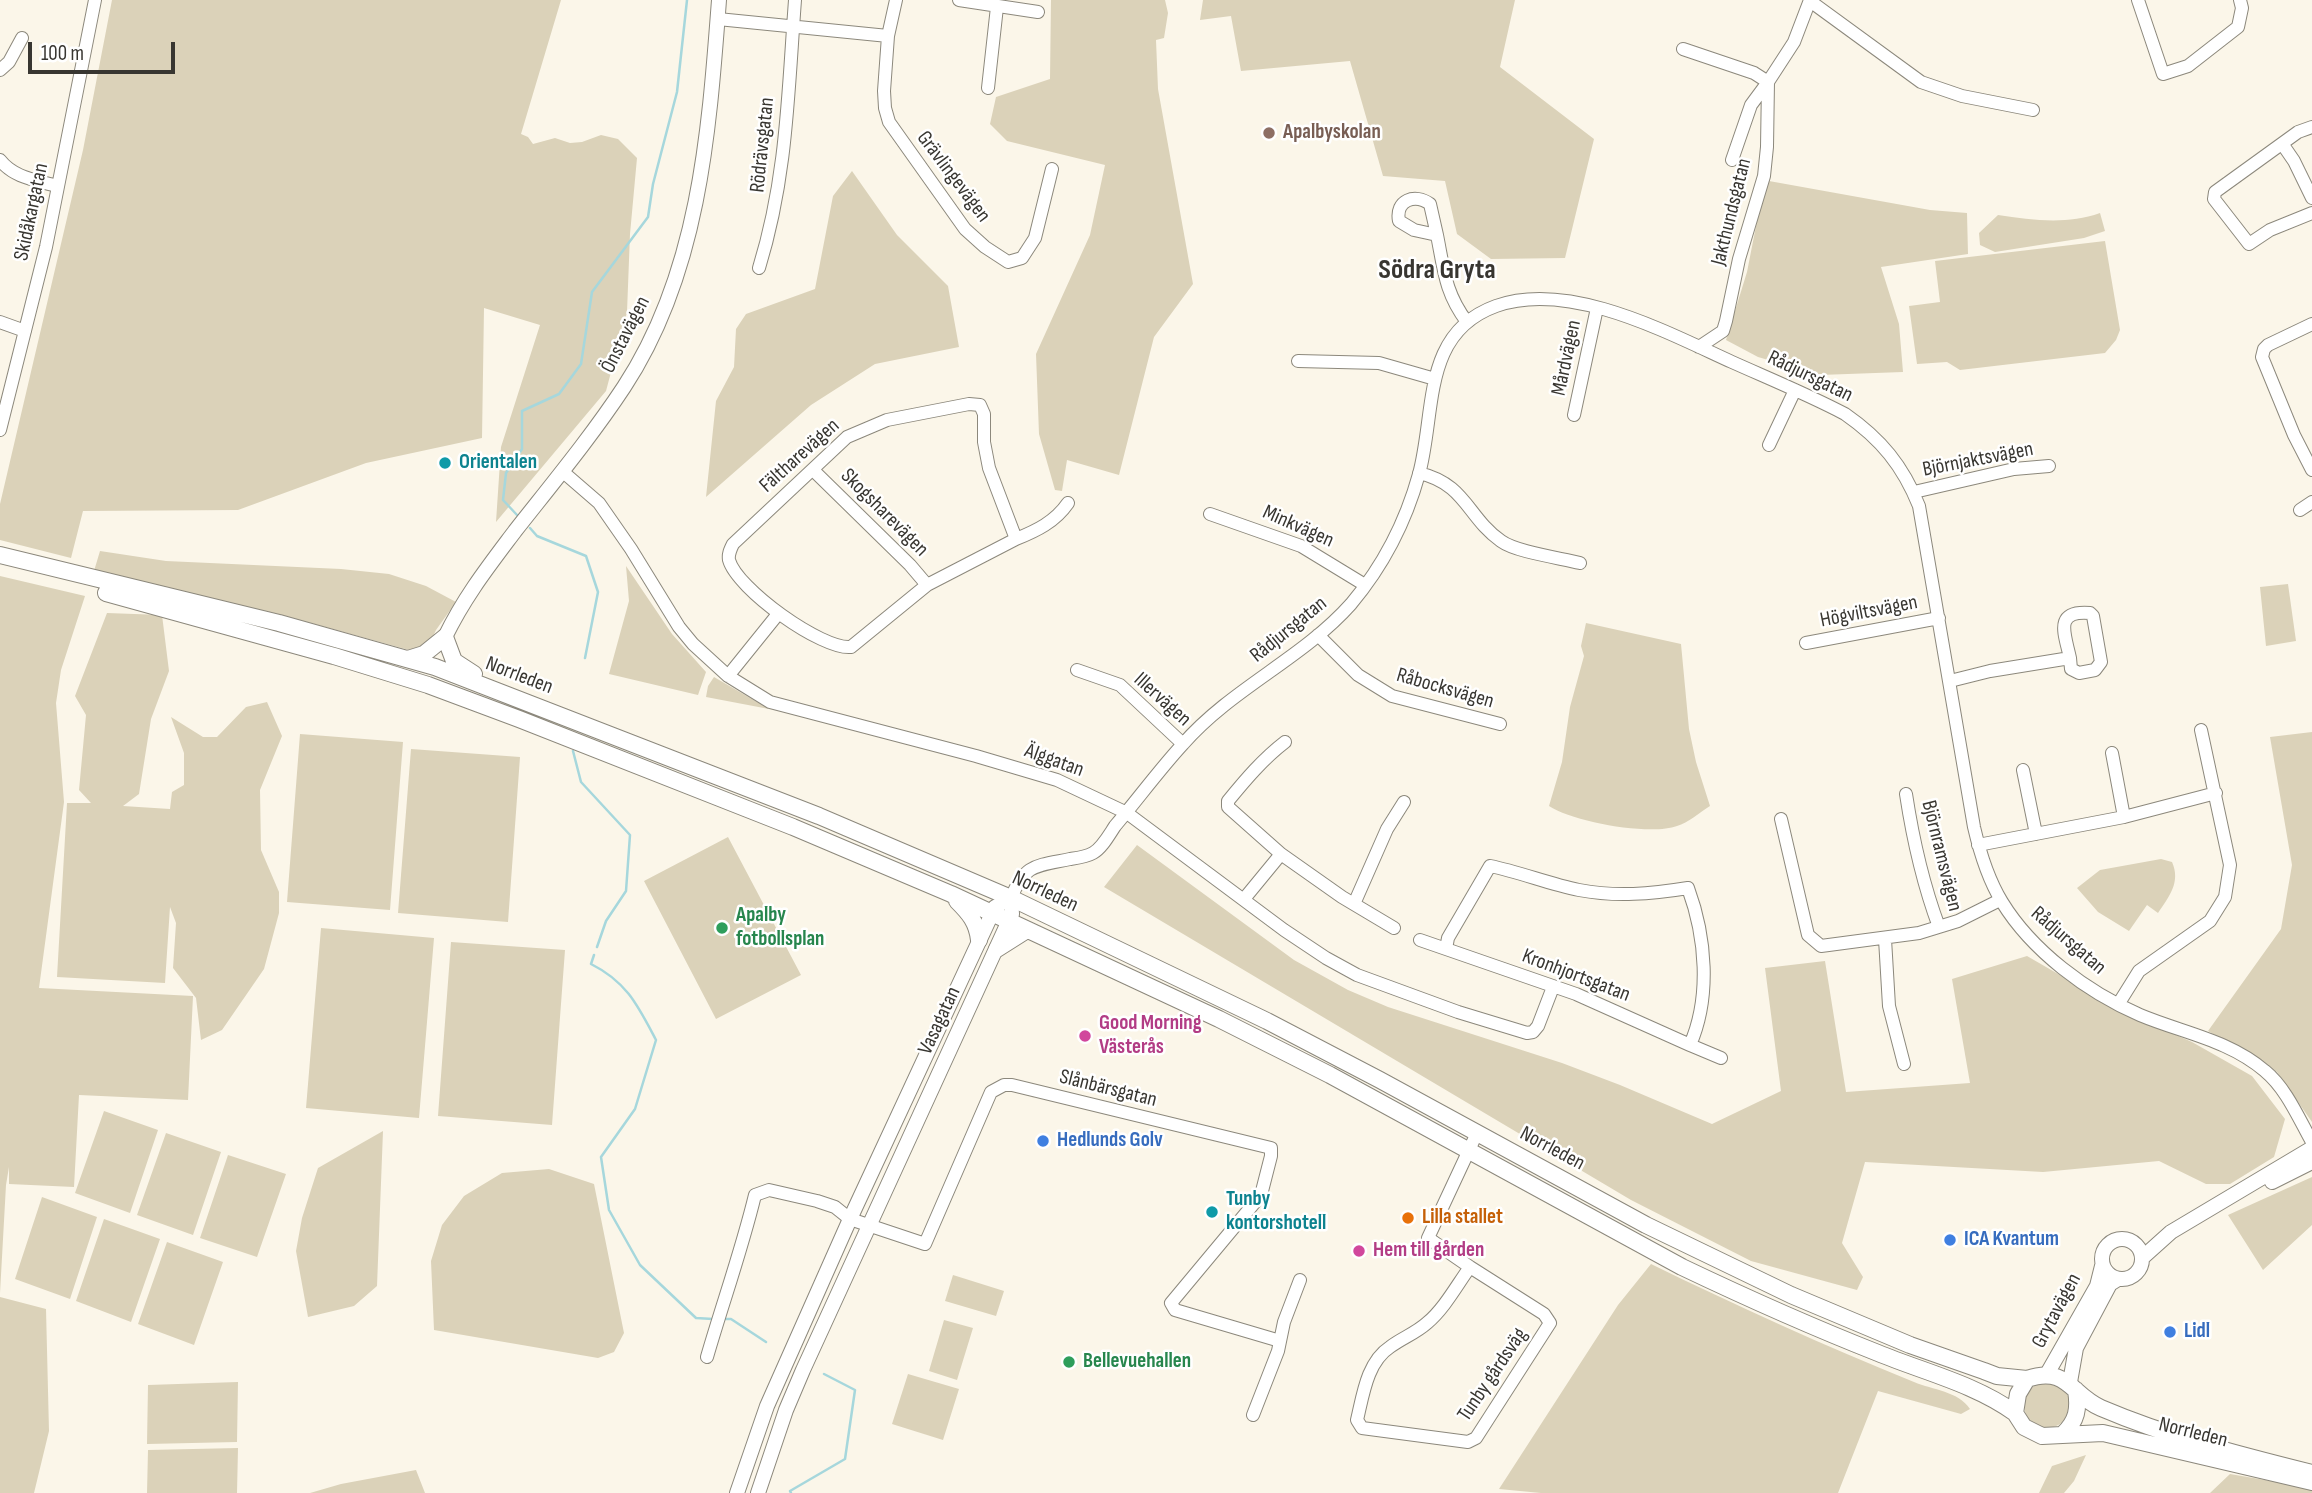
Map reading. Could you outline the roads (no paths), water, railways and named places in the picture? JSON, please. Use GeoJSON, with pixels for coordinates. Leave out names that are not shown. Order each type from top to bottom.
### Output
{"type":"FeatureCollection","features":[{"type":"Feature","properties":{"kind":"main road","name":"Norrleden"},"geometry":{"type":"LineString","coordinates":[[0,555],[279,623],[435,667],[819,816],[1011,898],[1267,1021],[1646,1225],[1791,1295],[1910,1345],[1997,1376],[2027,1378]]}},
{"type":"Feature","properties":{"kind":"main road","name":"Norrleden"},"geometry":{"type":"LineString","coordinates":[[0,565],[276,639],[428,685],[781,822],[951,894],[1219,1018],[1376,1099],[1682,1267],[1877,1353],[1994,1398],[2015,1413]]}},
{"type":"Feature","properties":{"kind":"main road"},"geometry":{"type":"LineString","coordinates":[[408,659],[424,654],[445,637]]}},
{"type":"Feature","properties":{"kind":"main road"},"geometry":{"type":"LineString","coordinates":[[428,685],[445,637]]}},
{"type":"Feature","properties":{"kind":"main road"},"geometry":{"type":"LineString","coordinates":[[445,637],[454,661],[487,680],[495,689]]}},
{"type":"Feature","properties":{"kind":"main road"},"geometry":{"type":"LineString","coordinates":[[951,894],[971,915],[977,926],[979,940]]}},
{"type":"Feature","properties":{"kind":"main road"},"geometry":{"type":"LineString","coordinates":[[997,949],[1027,930]]}},
{"type":"Feature","properties":{"kind":"main road"},"geometry":{"type":"LineString","coordinates":[[2047,1374],[2073,1386],[2077,1414],[2072,1426],[2057,1436],[2034,1433],[2024,1427],[2015,1413],[2018,1394],[2027,1378],[2047,1374]]}},
{"type":"Feature","properties":{"kind":"main road","name":"Norrleden"},"geometry":{"type":"LineString","coordinates":[[2073,1386],[2090,1403],[2167,1433],[2312,1473]]}},
{"type":"Feature","properties":{"kind":"main road","name":"Norrleden"},"geometry":{"type":"LineString","coordinates":[[2063,1434],[2103,1433],[2312,1482]]}},
{"type":"Feature","properties":{"kind":"street","name":"Skidåkargatan"},"geometry":{"type":"LineString","coordinates":[[0,430],[46,247],[95,0]]}},
{"type":"Feature","properties":{"kind":"street","name":"Önstavägen"},"geometry":{"type":"LineString","coordinates":[[445,637],[467,594],[625,386],[646,347],[678,273],[694,214],[704,159],[719,0]]}},
{"type":"Feature","properties":{"kind":"street","name":"Rödrävsgatan"},"geometry":{"type":"LineString","coordinates":[[759,268],[769,237],[784,158],[796,0]]}},
{"type":"Feature","properties":{"kind":"street","name":"Grävlingevägen"},"geometry":{"type":"LineString","coordinates":[[896,0],[888,36],[884,100],[889,122],[965,229],[985,247],[1008,261],[1022,258],[1035,238],[1052,169]]}},
{"type":"Feature","properties":{"kind":"street"},"geometry":{"type":"LineString","coordinates":[[959,0],[1038,12]]}},
{"type":"Feature","properties":{"kind":"street"},"geometry":{"type":"LineString","coordinates":[[1732,160],[1751,105],[1794,42],[1810,0],[1922,82],[1962,96],[2033,110]]}},
{"type":"Feature","properties":{"kind":"street"},"geometry":{"type":"LineString","coordinates":[[2138,0],[2163,74],[2188,65],[2238,27],[2242,8],[2240,0]]}},
{"type":"Feature","properties":{"kind":"street"},"geometry":{"type":"LineString","coordinates":[[988,88],[997,7]]}},
{"type":"Feature","properties":{"kind":"street"},"geometry":{"type":"LineString","coordinates":[[718,19],[888,36]]}},
{"type":"Feature","properties":{"kind":"street"},"geometry":{"type":"LineString","coordinates":[[0,70],[9,62],[22,38]]}},
{"type":"Feature","properties":{"kind":"street"},"geometry":{"type":"LineString","coordinates":[[1683,49],[1754,73],[1768,82]]}},
{"type":"Feature","properties":{"kind":"street","name":"Jakthundsgatan"},"geometry":{"type":"LineString","coordinates":[[1699,346],[1723,331],[1740,259],[1761,189],[1767,147],[1768,82]]}},
{"type":"Feature","properties":{"kind":"street"},"geometry":{"type":"LineString","coordinates":[[2312,127],[2298,132],[2215,192],[2214,199],[2249,244],[2270,230],[2312,213]]}},
{"type":"Feature","properties":{"kind":"street"},"geometry":{"type":"LineString","coordinates":[[2283,145],[2312,198]]}},
{"type":"Feature","properties":{"kind":"street"},"geometry":{"type":"LineString","coordinates":[[0,160],[10,172],[57,186]]}},
{"type":"Feature","properties":{"kind":"street"},"geometry":{"type":"LineString","coordinates":[[1437,235],[1442,273],[1454,305],[1467,322]]}},
{"type":"Feature","properties":{"kind":"street","name":"Rådjursgatan"},"geometry":{"type":"LineString","coordinates":[[1011,898],[1021,875],[1035,867],[1095,852],[1183,744],[1220,707],[1291,657],[1349,606],[1389,551],[1404,517],[1419,473],[1434,379],[1448,345],[1467,322],[1484,311],[1511,302],[1548,298],[1636,319],[1795,390],[1845,414],[1867,429],[1896,460],[1914,492],[1923,524],[1978,845],[2000,900],[2017,924],[2046,953],[2078,978],[2140,1014],[2229,1046],[2250,1059],[2275,1082],[2312,1142]]}},
{"type":"Feature","properties":{"kind":"street","name":"Mårdvägen"},"geometry":{"type":"LineString","coordinates":[[1574,415],[1597,308]]}},
{"type":"Feature","properties":{"kind":"street"},"geometry":{"type":"LineString","coordinates":[[0,322],[25,331]]}},
{"type":"Feature","properties":{"kind":"street"},"geometry":{"type":"LineString","coordinates":[[2312,324],[2267,345],[2262,357],[2294,435],[2312,470]]}},
{"type":"Feature","properties":{"kind":"street"},"geometry":{"type":"LineString","coordinates":[[1298,361],[1379,363],[1434,379]]}},
{"type":"Feature","properties":{"kind":"street"},"geometry":{"type":"LineString","coordinates":[[1769,444],[1795,390]]}},
{"type":"Feature","properties":{"kind":"street","name":"Fältharevägen"},"geometry":{"type":"LineString","coordinates":[[1016,539],[989,468],[984,442],[984,414],[980,405],[969,404],[887,420],[847,437],[745,531],[733,544],[728,555],[729,562],[743,582],[778,614],[826,640],[844,648],[851,647],[927,585],[1045,525],[1068,503]]}},
{"type":"Feature","properties":{"kind":"street","name":"Björnjaktsvägen"},"geometry":{"type":"LineString","coordinates":[[1914,492],[2025,467],[2049,466]]}},
{"type":"Feature","properties":{"kind":"street","name":"Skogsharevägen"},"geometry":{"type":"LineString","coordinates":[[813,470],[927,585]]}},
{"type":"Feature","properties":{"kind":"street","name":"Älggatan"},"geometry":{"type":"LineString","coordinates":[[562,471],[599,503],[679,627],[693,644],[728,676],[770,702],[1057,780],[1127,813],[1326,958],[1357,975],[1458,1012],[1527,1033],[1533,1032],[1538,1026],[1553,987]]}},
{"type":"Feature","properties":{"kind":"street"},"geometry":{"type":"LineString","coordinates":[[1419,473],[1443,480],[1490,533],[1507,545],[1580,563]]}},
{"type":"Feature","properties":{"kind":"street"},"geometry":{"type":"LineString","coordinates":[[2300,510],[2312,502]]}},
{"type":"Feature","properties":{"kind":"street","name":"Minkvägen"},"geometry":{"type":"LineString","coordinates":[[1210,514],[1301,546],[1365,585]]}},
{"type":"Feature","properties":{"kind":"street"},"geometry":{"type":"LineString","coordinates":[[2090,613],[2093,616],[2100,664],[2095,670],[2079,673],[2071,669],[2070,658],[2063,625],[2066,617],[2090,613]]}},
{"type":"Feature","properties":{"kind":"street"},"geometry":{"type":"LineString","coordinates":[[728,676],[778,614]]}},
{"type":"Feature","properties":{"kind":"street","name":"Högviltsvägen"},"geometry":{"type":"LineString","coordinates":[[1806,643],[1939,618]]}},
{"type":"Feature","properties":{"kind":"street","name":"Råbocksvägen"},"geometry":{"type":"LineString","coordinates":[[1318,635],[1358,676],[1392,696],[1500,724]]}},
{"type":"Feature","properties":{"kind":"street"},"geometry":{"type":"LineString","coordinates":[[1950,681],[1990,671],[2070,658]]}},
{"type":"Feature","properties":{"kind":"street","name":"Illervägen"},"geometry":{"type":"LineString","coordinates":[[1077,670],[1119,685],[1183,744]]}},
{"type":"Feature","properties":{"kind":"street"},"geometry":{"type":"LineString","coordinates":[[2119,1003],[2139,971],[2201,929],[2210,921],[2225,897],[2230,865],[2201,730]]}},
{"type":"Feature","properties":{"kind":"street"},"geometry":{"type":"LineString","coordinates":[[1285,742],[1265,758],[1228,801],[1228,807],[1281,854],[1394,928]]}},
{"type":"Feature","properties":{"kind":"street"},"geometry":{"type":"LineString","coordinates":[[2112,752],[2124,817]]}},
{"type":"Feature","properties":{"kind":"street"},"geometry":{"type":"LineString","coordinates":[[2024,770],[2036,834]]}},
{"type":"Feature","properties":{"kind":"street"},"geometry":{"type":"LineString","coordinates":[[1978,845],[2124,817],[2216,793]]}},
{"type":"Feature","properties":{"kind":"street","name":"Björnramsvägen"},"geometry":{"type":"LineString","coordinates":[[1906,794],[1919,863],[1939,927]]}},
{"type":"Feature","properties":{"kind":"street"},"geometry":{"type":"LineString","coordinates":[[1354,904],[1387,829],[1404,802]]}},
{"type":"Feature","properties":{"kind":"street","name":"Björnramsvägen"},"geometry":{"type":"LineString","coordinates":[[1781,819],[1808,935],[1815,942],[1826,946],[1885,939],[1939,927],[2000,900]]}},
{"type":"Feature","properties":{"kind":"street"},"geometry":{"type":"LineString","coordinates":[[1244,899],[1281,854]]}},
{"type":"Feature","properties":{"kind":"street"},"geometry":{"type":"LineString","coordinates":[[1446,949],[1448,938],[1490,866],[1579,890],[1603,893],[1655,893],[1688,888],[1693,902],[1703,968],[1702,1012],[1690,1045]]}},
{"type":"Feature","properties":{"kind":"street","name":"Vasagatan"},"geometry":{"type":"LineString","coordinates":[[737,1493],[767,1406],[850,1219],[995,907],[1011,898],[1013,914],[795,1390],[758,1493]]}},
{"type":"Feature","properties":{"kind":"street"},"geometry":{"type":"LineString","coordinates":[[1885,939],[1889,1006],[1904,1064]]}},
{"type":"Feature","properties":{"kind":"street","name":"Kronhjortsgatan"},"geometry":{"type":"LineString","coordinates":[[1420,940],[1588,999],[1721,1058]]}},
{"type":"Feature","properties":{"kind":"street","name":"Slånbärsgatan"},"geometry":{"type":"LineString","coordinates":[[850,1219],[925,1244],[991,1092],[1004,1085],[1012,1084],[1271,1148],[1261,1195],[1171,1303],[1175,1310],[1280,1341]]}},
{"type":"Feature","properties":{"kind":"street","name":"Tunby gårdsväg"},"geometry":{"type":"LineString","coordinates":[[1470,1267],[1434,1317],[1386,1349],[1374,1365],[1365,1384],[1357,1420],[1362,1428],[1468,1442],[1476,1438],[1550,1323],[1544,1314],[1428,1238],[1477,1133]]}},
{"type":"Feature","properties":{"kind":"street"},"geometry":{"type":"LineString","coordinates":[[2142,1258],[2171,1232],[2312,1148]]}},
{"type":"Feature","properties":{"kind":"street"},"geometry":{"type":"LineString","coordinates":[[2232,1197],[2251,1193],[2312,1162]]}},
{"type":"Feature","properties":{"kind":"street"},"geometry":{"type":"LineString","coordinates":[[708,1356],[742,1249],[755,1195],[769,1190],[817,1201],[835,1208],[850,1219]]}},
{"type":"Feature","properties":{"kind":"street"},"geometry":{"type":"LineString","coordinates":[[2136,1243],[2142,1258],[2140,1267],[2133,1276],[2118,1279],[2109,1274],[2102,1266],[2102,1253],[2108,1244],[2118,1238],[2136,1243],[2171,1232]]}},
{"type":"Feature","properties":{"kind":"street","name":"Grytavägen"},"geometry":{"type":"LineString","coordinates":[[2047,1374],[2097,1286],[2102,1266]]}},
{"type":"Feature","properties":{"kind":"street","name":"Grytavägen"},"geometry":{"type":"LineString","coordinates":[[2073,1386],[2076,1348],[2110,1284],[2118,1279]]}},
{"type":"Feature","properties":{"kind":"street"},"geometry":{"type":"LineString","coordinates":[[1253,1415],[1278,1351],[1284,1322],[1300,1280]]}},
{"type":"Feature","properties":{"kind":"waterway"},"geometry":{"type":"LineString","coordinates":[[517,515],[503,500],[506,473],[522,449],[522,411],[559,394],[581,364],[592,292],[648,217],[653,184],[677,92],[687,0]]}},
{"type":"Feature","properties":{"kind":"waterway"},"geometry":{"type":"LineString","coordinates":[[530,528],[537,536],[586,556],[598,592],[585,658]]}},
{"type":"Feature","properties":{"kind":"waterway"},"geometry":{"type":"LineString","coordinates":[[573,751],[581,782],[630,835],[626,891],[606,921],[597,947]]}},
{"type":"Feature","properties":{"kind":"waterway"},"geometry":{"type":"LineString","coordinates":[[594,955],[591,964],[623,987],[656,1040],[635,1109],[601,1157],[609,1210],[640,1265],[696,1318],[713,1319]]}},
{"type":"Feature","properties":{"kind":"waterway"},"geometry":{"type":"LineString","coordinates":[[724,1319],[731,1319],[766,1342]]}},
{"type":"Feature","properties":{"kind":"waterway"},"geometry":{"type":"LineString","coordinates":[[791,1493],[790,1491],[845,1459],[855,1390],[824,1374]]}},
{"type":"Feature","properties":{"kind":"place","name":"Apalbyskolan"},"geometry":{"type":"Point","coordinates":[1269,133]}},
{"type":"Feature","properties":{"kind":"place","name":"Orientalen"},"geometry":{"type":"Point","coordinates":[445,463]}},
{"type":"Feature","properties":{"kind":"place","name":"Apalby fotbollsplan"},"geometry":{"type":"Point","coordinates":[722,928]}},
{"type":"Feature","properties":{"kind":"place","name":"Good Morning Västerås"},"geometry":{"type":"Point","coordinates":[1085,1036]}},
{"type":"Feature","properties":{"kind":"place","name":"Hedlunds Golv"},"geometry":{"type":"Point","coordinates":[1043,1141]}},
{"type":"Feature","properties":{"kind":"place","name":"Tunby kontorshotell"},"geometry":{"type":"Point","coordinates":[1212,1212]}},
{"type":"Feature","properties":{"kind":"place","name":"Lilla stallet"},"geometry":{"type":"Point","coordinates":[1408,1218]}},
{"type":"Feature","properties":{"kind":"place","name":"ICA Kvantum"},"geometry":{"type":"Point","coordinates":[1950,1240]}},
{"type":"Feature","properties":{"kind":"place","name":"Hem till gården"},"geometry":{"type":"Point","coordinates":[1359,1251]}},
{"type":"Feature","properties":{"kind":"place","name":"Lidl"},"geometry":{"type":"Point","coordinates":[2170,1332]}},
{"type":"Feature","properties":{"kind":"place","name":"Bellevuehallen"},"geometry":{"type":"Point","coordinates":[1069,1362]}},
{"type":"Feature","properties":{"kind":"district","name":"Södra Gryta"},"geometry":{"type":"Point","coordinates":[1437,271]}}]}
